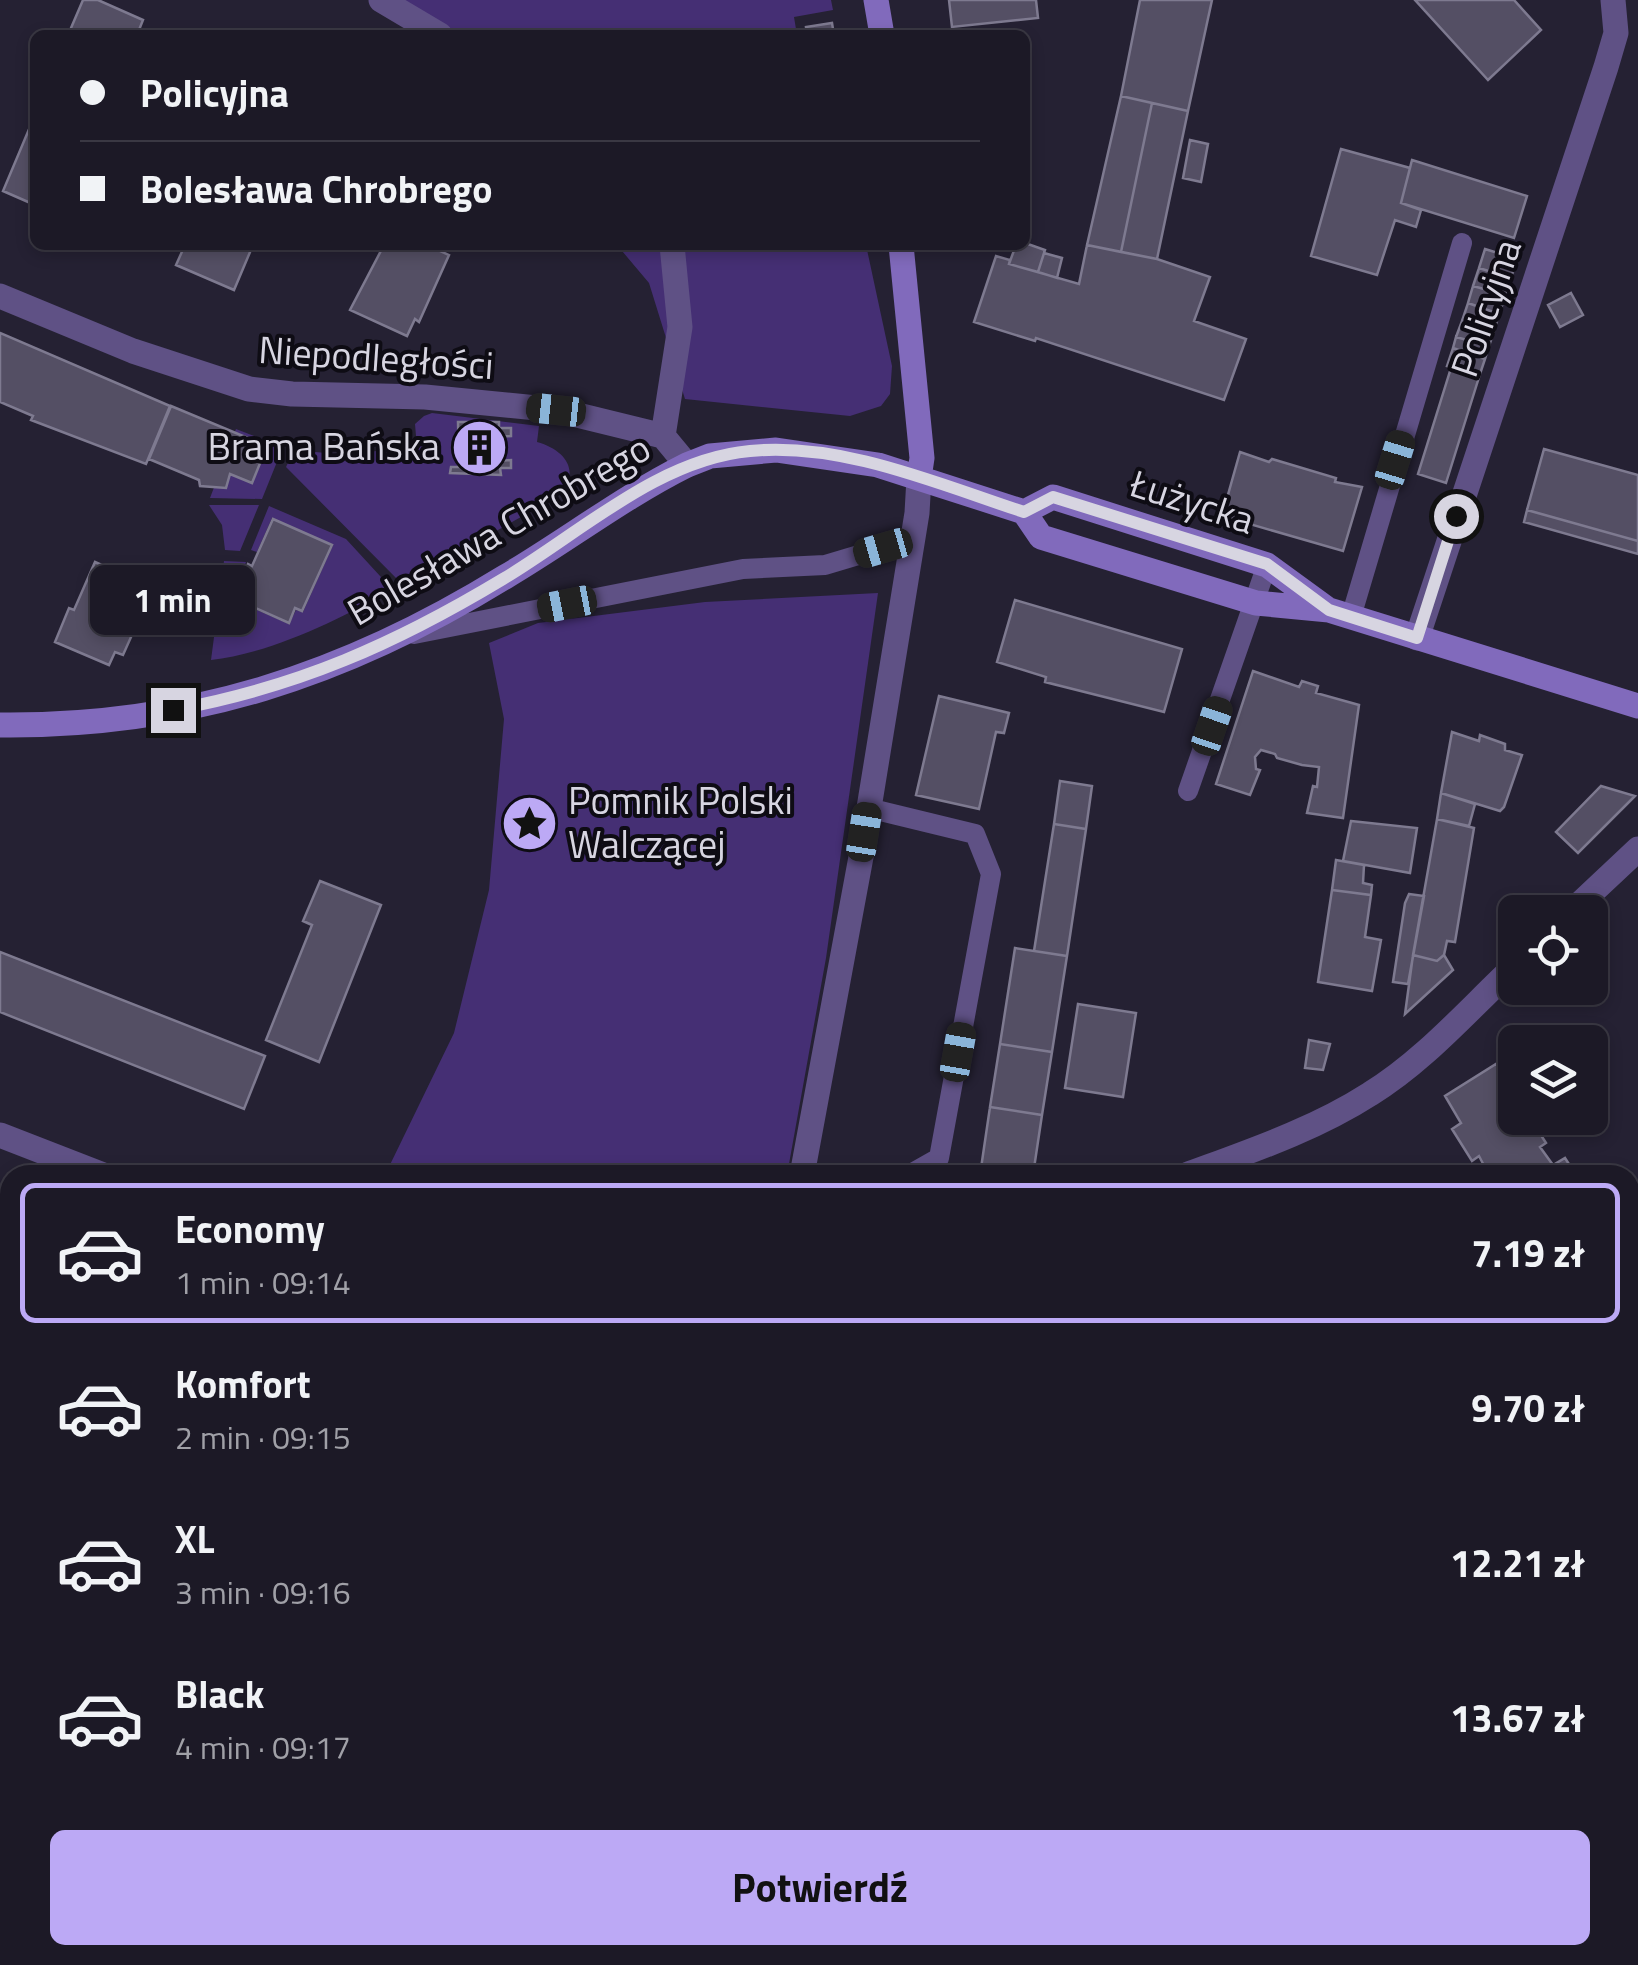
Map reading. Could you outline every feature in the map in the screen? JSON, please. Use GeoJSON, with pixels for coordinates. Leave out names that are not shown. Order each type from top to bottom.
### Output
{"type":"FeatureCollection","features":[{"type":"Feature","properties":{"kind":"street"},"geometry":{"type":"LineString","coordinates":[[381,0],[432,30]]}},
{"type":"Feature","properties":{"kind":"street"},"geometry":{"type":"LineString","coordinates":[[876,0],[881,30]]}},
{"type":"Feature","properties":{"kind":"street","name":"Policyjna"},"geometry":{"type":"LineString","coordinates":[[1417,638],[1606,67],[1616,33],[1613,0]]}},
{"type":"Feature","properties":{"kind":"street"},"geometry":{"type":"LineString","coordinates":[[672,250],[680,327],[663,436],[687,464]]}},
{"type":"Feature","properties":{"kind":"street"},"geometry":{"type":"LineString","coordinates":[[804,1165],[868,808],[922,458],[901,250]]}},
{"type":"Feature","properties":{"kind":"street","name":"Niepodległości"},"geometry":{"type":"LineString","coordinates":[[0,296],[133,351],[249,389],[292,394],[424,397],[556,410],[663,436]]}},
{"type":"Feature","properties":{"kind":"street","name":"Bolesława Chrobrego"},"geometry":{"type":"LineString","coordinates":[[0,726],[133,716],[238,697],[299,680],[398,637],[504,578],[687,464],[710,456],[776,450],[878,465],[919,478]]}},
{"type":"Feature","properties":{"kind":"street","name":"Łużycka"},"geometry":{"type":"LineString","coordinates":[[919,478],[1024,512],[1041,538],[1256,603],[1340,614],[1638,706]]}},
{"type":"Feature","properties":{"kind":"street","name":"Łużycka"},"geometry":{"type":"LineString","coordinates":[[1024,512],[1053,497],[1267,564],[1340,614]]}},
{"type":"Feature","properties":{"kind":"street"},"geometry":{"type":"LineString","coordinates":[[1589,895],[1638,849]]}},
{"type":"Feature","properties":{"kind":"street"},"geometry":{"type":"LineString","coordinates":[[1211,1165],[1317,1122],[1373,1093],[1498,982]]}},
{"type":"Feature","properties":{"kind":"street"},"geometry":{"type":"LineString","coordinates":[[0,1135],[73,1165]]}},
{"type":"Feature","properties":{"kind":"lane"},"geometry":{"type":"LineString","coordinates":[[1340,614],[1462,243]]}},
{"type":"Feature","properties":{"kind":"lane"},"geometry":{"type":"LineString","coordinates":[[398,637],[743,568],[825,565],[912,539]]}},
{"type":"Feature","properties":{"kind":"lane"},"geometry":{"type":"LineString","coordinates":[[1188,791],[1267,564]]}},
{"type":"Feature","properties":{"kind":"lane"},"geometry":{"type":"LineString","coordinates":[[868,808],[976,834],[991,874],[939,1158],[927,1165]]}},
{"type":"Feature","properties":{"kind":"shaded area"},"geometry":{"type":"Polygon","coordinates":[[[395,0],[831,0],[833,10],[794,17],[796,30],[430,30],[395,0]]]}},
{"type":"Feature","properties":{"kind":"shaded area"},"geometry":{"type":"Polygon","coordinates":[[[621,250],[867,250],[892,366],[890,394],[881,406],[850,416],[685,399],[649,283],[621,250]]]}},
{"type":"Feature","properties":{"kind":"shaded area"},"geometry":{"type":"Polygon","coordinates":[[[432,413],[539,426],[537,442],[557,451],[570,473],[568,482],[553,499],[402,584],[286,467],[294,450],[337,454],[417,448],[415,424],[432,413]]]}},
{"type":"Feature","properties":{"kind":"shaded area"},"geometry":{"type":"Polygon","coordinates":[[[236,429],[283,447],[262,499],[210,498],[236,429]]]}},
{"type":"Feature","properties":{"kind":"shaded area"},"geometry":{"type":"Polygon","coordinates":[[[209,505],[259,505],[240,551],[225,550],[222,525],[209,505]]]}},
{"type":"Feature","properties":{"kind":"shaded area"},"geometry":{"type":"Polygon","coordinates":[[[269,506],[346,539],[392,589],[304,634],[257,651],[211,660],[224,561],[246,562],[232,599],[289,624],[296,610],[303,612],[333,545],[272,518],[257,552],[251,550],[269,506]]]}},
{"type":"Feature","properties":{"kind":"shaded area"},"geometry":{"type":"Polygon","coordinates":[[[878,593],[826,958],[789,1165],[390,1165],[454,1033],[489,890],[504,719],[489,643],[538,623],[705,602],[878,593]]]}},
{"type":"Feature","properties":{"kind":"building"},"geometry":{"type":"Polygon","coordinates":[[[83,0],[98,0],[143,20],[139,30],[70,30],[83,0]]]}},
{"type":"Feature","properties":{"kind":"building"},"geometry":{"type":"Polygon","coordinates":[[[949,0],[1036,0],[1038,18],[952,27],[949,0]]]}},
{"type":"Feature","properties":{"kind":"building"},"geometry":{"type":"Polygon","coordinates":[[[1140,0],[1212,0],[1188,111],[1121,96],[1140,0]]]}},
{"type":"Feature","properties":{"kind":"building"},"geometry":{"type":"Polygon","coordinates":[[[1415,0],[1514,0],[1541,30],[1488,80],[1415,0]]]}},
{"type":"Feature","properties":{"kind":"building"},"geometry":{"type":"Polygon","coordinates":[[[832,23],[833,30],[806,30],[832,23]]]}},
{"type":"Feature","properties":{"kind":"building"},"geometry":{"type":"Polygon","coordinates":[[[1121,96],[1152,103],[1121,252],[1087,245],[1121,96]]]}},
{"type":"Feature","properties":{"kind":"building"},"geometry":{"type":"Polygon","coordinates":[[[1152,103],[1188,111],[1157,259],[1121,252],[1152,103]]]}},
{"type":"Feature","properties":{"kind":"building"},"geometry":{"type":"Polygon","coordinates":[[[30,127],[30,203],[3,191],[30,127]]]}},
{"type":"Feature","properties":{"kind":"building"},"geometry":{"type":"Polygon","coordinates":[[[1190,140],[1208,144],[1201,182],[1183,178],[1190,140]]]}},
{"type":"Feature","properties":{"kind":"building"},"geometry":{"type":"Polygon","coordinates":[[[1341,149],[1410,168],[1401,203],[1421,210],[1416,227],[1395,220],[1377,275],[1311,256],[1341,149]]]}},
{"type":"Feature","properties":{"kind":"building"},"geometry":{"type":"Polygon","coordinates":[[[1412,160],[1527,196],[1514,238],[1401,203],[1412,160]]]}},
{"type":"Feature","properties":{"kind":"building"},"geometry":{"type":"Polygon","coordinates":[[[1030,245],[1045,250],[1038,272],[1009,264],[1014,250],[1030,250],[1030,245]]]}},
{"type":"Feature","properties":{"kind":"building"},"geometry":{"type":"Polygon","coordinates":[[[1087,245],[1157,259],[1210,277],[1194,321],[1246,339],[1224,400],[1036,338],[1035,341],[974,322],[996,256],[1010,260],[1009,264],[1079,284],[1087,245]]]}},
{"type":"Feature","properties":{"kind":"building"},"geometry":{"type":"Polygon","coordinates":[[[1485,249],[1517,259],[1511,278],[1479,268],[1485,249]]]}},
{"type":"Feature","properties":{"kind":"building"},"geometry":{"type":"Polygon","coordinates":[[[183,250],[251,250],[234,290],[176,265],[183,250]]]}},
{"type":"Feature","properties":{"kind":"building"},"geometry":{"type":"Polygon","coordinates":[[[381,250],[438,250],[449,255],[419,322],[415,319],[407,336],[350,310],[381,250]]]}},
{"type":"Feature","properties":{"kind":"building"},"geometry":{"type":"Polygon","coordinates":[[[1044,253],[1062,258],[1057,278],[1038,272],[1044,253]]]}},
{"type":"Feature","properties":{"kind":"building"},"geometry":{"type":"Polygon","coordinates":[[[1479,268],[1511,278],[1506,295],[1473,286],[1479,268]]]}},
{"type":"Feature","properties":{"kind":"building"},"geometry":{"type":"Polygon","coordinates":[[[1473,286],[1506,295],[1499,314],[1468,303],[1473,286]]]}},
{"type":"Feature","properties":{"kind":"building"},"geometry":{"type":"Polygon","coordinates":[[[1571,293],[1583,315],[1560,327],[1548,305],[1571,293]]]}},
{"type":"Feature","properties":{"kind":"building"},"geometry":{"type":"Polygon","coordinates":[[[1468,303],[1499,314],[1494,331],[1462,321],[1468,303]]]}},
{"type":"Feature","properties":{"kind":"building"},"geometry":{"type":"Polygon","coordinates":[[[1462,321],[1494,331],[1489,346],[1456,337],[1462,321]]]}},
{"type":"Feature","properties":{"kind":"building"},"geometry":{"type":"Polygon","coordinates":[[[0,333],[170,406],[146,464],[31,420],[33,416],[0,402],[0,333]]]}},
{"type":"Feature","properties":{"kind":"building"},"geometry":{"type":"Polygon","coordinates":[[[1456,337],[1489,346],[1485,359],[1453,348],[1456,337]]]}},
{"type":"Feature","properties":{"kind":"building"},"geometry":{"type":"Polygon","coordinates":[[[1453,348],[1485,359],[1480,374],[1447,366],[1453,348]]]}},
{"type":"Feature","properties":{"kind":"building"},"geometry":{"type":"Polygon","coordinates":[[[1451,368],[1480,374],[1446,483],[1418,474],[1451,368]]]}},
{"type":"Feature","properties":{"kind":"building"},"geometry":{"type":"Polygon","coordinates":[[[171,406],[267,446],[252,483],[230,474],[226,488],[200,486],[199,480],[149,459],[171,406]]]}},
{"type":"Feature","properties":{"kind":"building","name":"Brama Bańska"},"geometry":{"type":"Polygon","coordinates":[[[458,422],[499,422],[499,428],[511,428],[511,436],[499,437],[500,461],[511,460],[511,468],[500,468],[501,475],[450,473],[451,467],[459,467],[458,422]]]}},
{"type":"Feature","properties":{"kind":"building"},"geometry":{"type":"Polygon","coordinates":[[[1544,449],[1638,475],[1638,541],[1527,510],[1544,449]]]}},
{"type":"Feature","properties":{"kind":"building"},"geometry":{"type":"Polygon","coordinates":[[[1240,452],[1362,487],[1343,551],[1222,516],[1240,452]]]}},
{"type":"Feature","properties":{"kind":"building"},"geometry":{"type":"Polygon","coordinates":[[[1527,510],[1638,541],[1638,554],[1524,522],[1527,510]]]}},
{"type":"Feature","properties":{"kind":"building"},"geometry":{"type":"Polygon","coordinates":[[[273,519],[332,545],[302,611],[295,608],[289,623],[233,598],[273,519]]]}},
{"type":"Feature","properties":{"kind":"building"},"geometry":{"type":"Polygon","coordinates":[[[95,562],[153,588],[123,655],[115,652],[109,665],[55,642],[95,562]]]}},
{"type":"Feature","properties":{"kind":"building"},"geometry":{"type":"Polygon","coordinates":[[[1015,600],[1182,649],[1164,712],[1045,682],[1046,677],[997,662],[1015,600]]]}},
{"type":"Feature","properties":{"kind":"building"},"geometry":{"type":"Polygon","coordinates":[[[1253,671],[1299,687],[1302,681],[1318,686],[1316,693],[1359,705],[1343,818],[1307,813],[1313,786],[1317,787],[1319,767],[1277,758],[1261,750],[1255,757],[1256,769],[1260,770],[1250,795],[1216,784],[1253,671]]]}},
{"type":"Feature","properties":{"kind":"building"},"geometry":{"type":"Polygon","coordinates":[[[939,696],[1009,713],[1004,733],[996,732],[979,809],[916,795],[939,696]]]}},
{"type":"Feature","properties":{"kind":"building"},"geometry":{"type":"Polygon","coordinates":[[[1452,732],[1479,741],[1480,735],[1522,755],[1500,811],[1441,793],[1452,732]]]}},
{"type":"Feature","properties":{"kind":"building"},"geometry":{"type":"Polygon","coordinates":[[[1060,781],[1092,786],[1086,829],[1054,824],[1060,781]]]}},
{"type":"Feature","properties":{"kind":"building"},"geometry":{"type":"Polygon","coordinates":[[[1601,786],[1635,796],[1578,853],[1556,832],[1601,786]]]}},
{"type":"Feature","properties":{"kind":"building"},"geometry":{"type":"Polygon","coordinates":[[[1441,793],[1475,804],[1469,826],[1437,819],[1441,793]]]}},
{"type":"Feature","properties":{"kind":"building"},"geometry":{"type":"Polygon","coordinates":[[[1437,819],[1474,828],[1455,942],[1447,941],[1444,955],[1437,961],[1413,955],[1437,819]]]}},
{"type":"Feature","properties":{"kind":"building"},"geometry":{"type":"Polygon","coordinates":[[[1351,821],[1417,828],[1410,873],[1343,861],[1351,821]]]}},
{"type":"Feature","properties":{"kind":"building"},"geometry":{"type":"Polygon","coordinates":[[[1054,824],[1086,829],[1067,956],[1034,951],[1054,824]]]}},
{"type":"Feature","properties":{"kind":"building"},"geometry":{"type":"Polygon","coordinates":[[[1336,860],[1364,865],[1363,883],[1372,885],[1371,895],[1332,890],[1336,860]]]}},
{"type":"Feature","properties":{"kind":"building"},"geometry":{"type":"Polygon","coordinates":[[[320,881],[381,905],[319,1062],[266,1040],[312,925],[303,921],[320,881]]]}},
{"type":"Feature","properties":{"kind":"building"},"geometry":{"type":"Polygon","coordinates":[[[1332,890],[1371,895],[1365,937],[1381,940],[1372,991],[1318,982],[1332,890]]]}},
{"type":"Feature","properties":{"kind":"building"},"geometry":{"type":"Polygon","coordinates":[[[1409,894],[1424,896],[1408,984],[1393,982],[1409,894]]]}},
{"type":"Feature","properties":{"kind":"building"},"geometry":{"type":"Polygon","coordinates":[[[1015,948],[1067,956],[1052,1052],[1000,1044],[1015,948]]]}},
{"type":"Feature","properties":{"kind":"building"},"geometry":{"type":"Polygon","coordinates":[[[0,952],[265,1056],[244,1109],[0,1012],[0,952]]]}},
{"type":"Feature","properties":{"kind":"building"},"geometry":{"type":"Polygon","coordinates":[[[1413,955],[1437,961],[1444,955],[1453,970],[1405,1014],[1413,955]]]}},
{"type":"Feature","properties":{"kind":"building"},"geometry":{"type":"Polygon","coordinates":[[[1078,1004],[1136,1013],[1123,1097],[1065,1088],[1078,1004]]]}},
{"type":"Feature","properties":{"kind":"building"},"geometry":{"type":"Polygon","coordinates":[[[1309,1040],[1330,1044],[1323,1070],[1305,1068],[1309,1040]]]}},
{"type":"Feature","properties":{"kind":"building"},"geometry":{"type":"Polygon","coordinates":[[[1000,1044],[1052,1052],[1042,1115],[990,1107],[1000,1044]]]}},
{"type":"Feature","properties":{"kind":"building"},"geometry":{"type":"Polygon","coordinates":[[[1496,1064],[1498,1135],[1541,1135],[1546,1143],[1540,1147],[1553,1165],[1484,1165],[1479,1156],[1472,1161],[1452,1129],[1461,1123],[1445,1096],[1496,1064]]]}},
{"type":"Feature","properties":{"kind":"building"},"geometry":{"type":"Polygon","coordinates":[[[990,1107],[1042,1115],[1034,1165],[981,1165],[990,1107]]]}},
{"type":"Feature","properties":{"kind":"place","name":"Brama Bańska"},"geometry":{"type":"Point","coordinates":[479,447]}},
{"type":"Feature","properties":{"kind":"place","name":"Pomnik Polski Walczącej"},"geometry":{"type":"Point","coordinates":[529,823]}},
{"type":"Feature","properties":{"kind":"route"},"geometry":{"type":"LineString","coordinates":[[173,710],[299,680],[378,647],[504,578],[665,476],[710,456],[776,450],[829,456],[878,465],[1024,512],[1053,497],[1267,564],[1329,610],[1417,638],[1456,516]]}}]}
